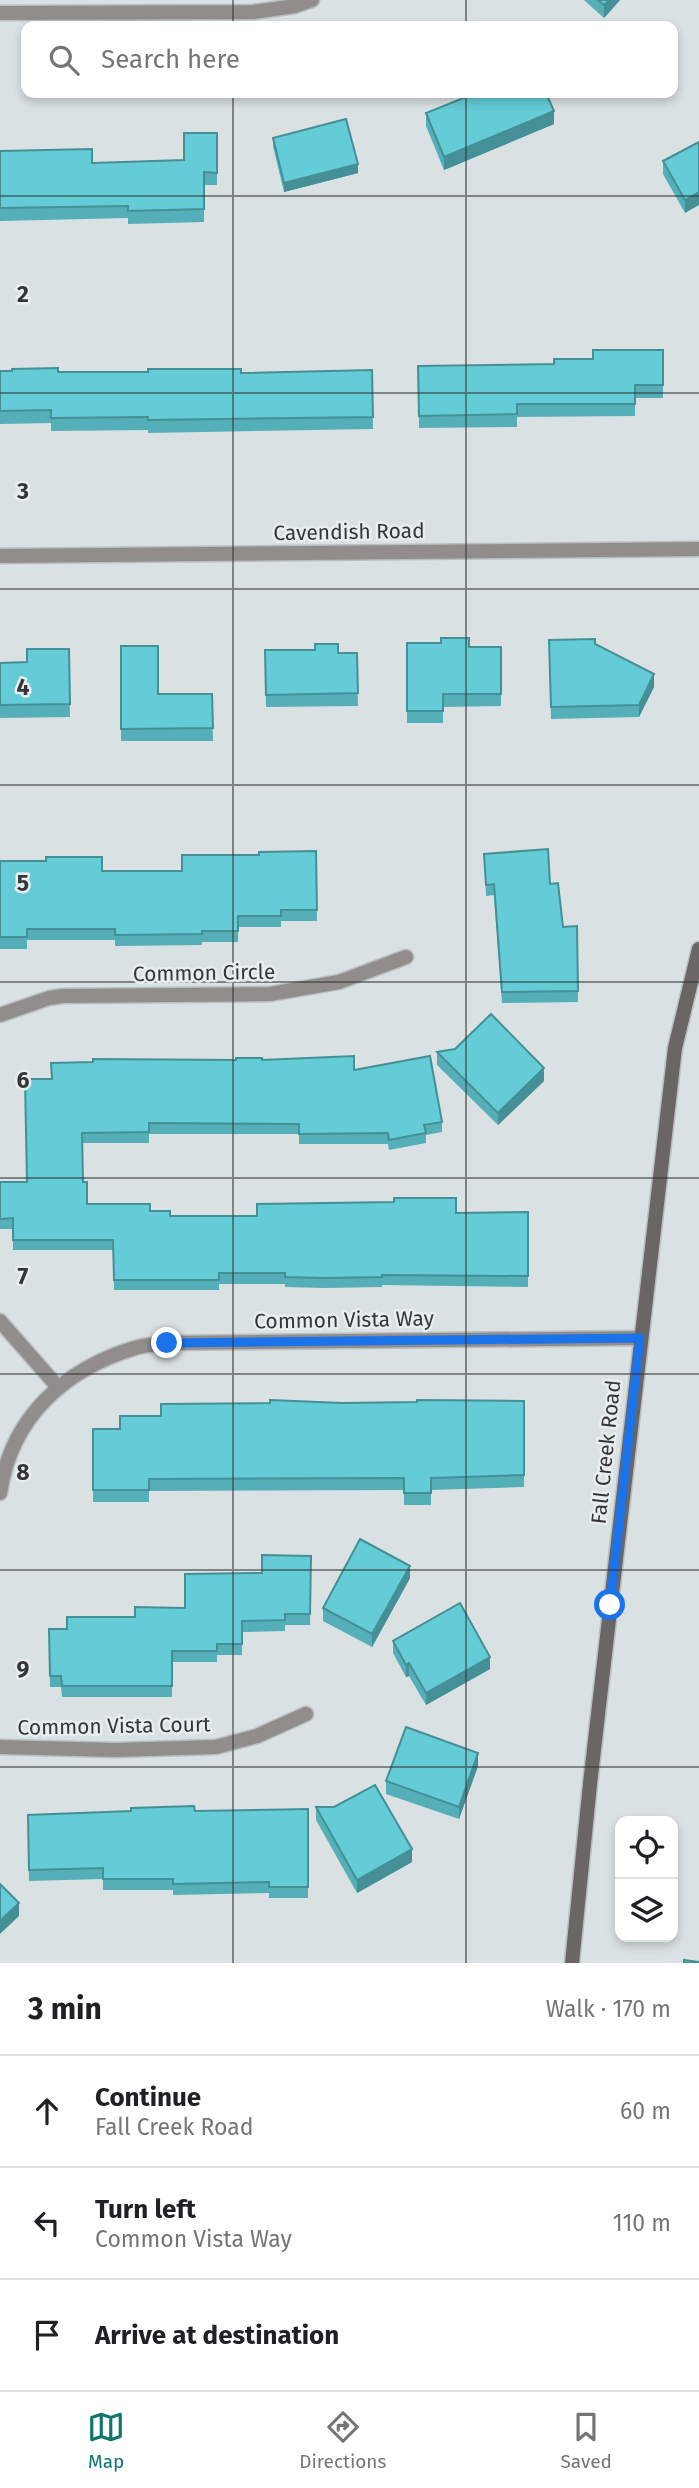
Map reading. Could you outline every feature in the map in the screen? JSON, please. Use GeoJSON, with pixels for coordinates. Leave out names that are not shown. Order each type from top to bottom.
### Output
{"type":"FeatureCollection","features":[{"type":"Feature","properties":{"kind":"main road","name":"Fall Creek Road"},"geometry":{"type":"LineString","coordinates":[[572,1963],[640,1338],[675,1048],[699,948]]}},
{"type":"Feature","properties":{"kind":"street"},"geometry":{"type":"LineString","coordinates":[[0,13],[253,12],[295,6],[312,0]]}},
{"type":"Feature","properties":{"kind":"street","name":"Cavendish Road"},"geometry":{"type":"LineString","coordinates":[[0,556],[699,550]]}},
{"type":"Feature","properties":{"kind":"street","name":"Common Circle"},"geometry":{"type":"LineString","coordinates":[[0,1015],[63,996],[270,994],[339,982],[406,957]]}},
{"type":"Feature","properties":{"kind":"street"},"geometry":{"type":"LineString","coordinates":[[0,1321],[58,1387]]}},
{"type":"Feature","properties":{"kind":"street","name":"Common Vista Way"},"geometry":{"type":"LineString","coordinates":[[0,1493],[5,1471],[22,1431],[58,1387],[96,1362],[137,1347],[167,1343],[640,1338]]}},
{"type":"Feature","properties":{"kind":"street","name":"Common Vista Court"},"geometry":{"type":"LineString","coordinates":[[0,1747],[115,1751],[216,1747],[226,1742],[257,1736],[306,1714]]}},
{"type":"Feature","properties":{"kind":"building"},"geometry":{"type":"Polygon","coordinates":[[[464,98],[548,98],[554,111],[444,157],[426,113],[464,98]]]}},
{"type":"Feature","properties":{"kind":"building"},"geometry":{"type":"Polygon","coordinates":[[[346,119],[358,164],[284,183],[273,138],[346,119]]]}},
{"type":"Feature","properties":{"kind":"building"},"geometry":{"type":"Polygon","coordinates":[[[184,133],[217,133],[217,173],[204,172],[204,209],[128,211],[128,206],[0,208],[0,151],[92,149],[92,163],[184,160],[184,133]]]}},
{"type":"Feature","properties":{"kind":"building"},"geometry":{"type":"Polygon","coordinates":[[[699,142],[699,192],[685,200],[663,161],[699,142]]]}},
{"type":"Feature","properties":{"kind":"building"},"geometry":{"type":"Polygon","coordinates":[[[593,350],[663,350],[663,385],[635,385],[635,404],[517,404],[517,414],[419,416],[418,366],[554,364],[554,359],[593,359],[593,350]]]}},
{"type":"Feature","properties":{"kind":"building"},"geometry":{"type":"Polygon","coordinates":[[[58,368],[58,372],[148,372],[148,369],[241,369],[241,373],[372,370],[373,417],[148,420],[148,417],[51,418],[51,410],[0,411],[0,371],[58,368]]]}},
{"type":"Feature","properties":{"kind":"building"},"geometry":{"type":"Polygon","coordinates":[[[441,638],[469,638],[469,647],[501,647],[501,694],[443,694],[443,711],[407,711],[407,643],[441,643],[441,638]]]}},
{"type":"Feature","properties":{"kind":"building"},"geometry":{"type":"Polygon","coordinates":[[[595,639],[595,644],[654,674],[639,705],[551,707],[549,640],[595,639]]]}},
{"type":"Feature","properties":{"kind":"building"},"geometry":{"type":"Polygon","coordinates":[[[315,644],[338,644],[338,653],[357,653],[358,693],[266,695],[265,650],[315,650],[315,644]]]}},
{"type":"Feature","properties":{"kind":"building"},"geometry":{"type":"Polygon","coordinates":[[[121,646],[158,646],[158,694],[212,694],[213,728],[121,729],[121,646]]]}},
{"type":"Feature","properties":{"kind":"building"},"geometry":{"type":"Polygon","coordinates":[[[27,649],[69,649],[70,704],[0,705],[0,663],[27,662],[27,649]]]}},
{"type":"Feature","properties":{"kind":"building"},"geometry":{"type":"Polygon","coordinates":[[[548,849],[550,884],[558,883],[563,927],[577,926],[578,991],[502,992],[494,884],[486,885],[484,854],[548,849]]]}},
{"type":"Feature","properties":{"kind":"building"},"geometry":{"type":"Polygon","coordinates":[[[316,851],[317,910],[281,910],[281,916],[238,916],[238,931],[115,935],[115,929],[27,929],[27,937],[0,937],[0,861],[46,861],[46,857],[102,857],[102,871],[182,871],[182,855],[259,855],[259,852],[316,851]]]}},
{"type":"Feature","properties":{"kind":"building"},"geometry":{"type":"Polygon","coordinates":[[[491,1014],[544,1068],[498,1113],[437,1052],[455,1049],[491,1014]]]}},
{"type":"Feature","properties":{"kind":"building"},"geometry":{"type":"Polygon","coordinates":[[[354,1056],[354,1070],[430,1056],[442,1122],[424,1125],[426,1133],[389,1140],[388,1133],[299,1134],[299,1124],[149,1123],[149,1132],[82,1133],[83,1182],[87,1182],[87,1204],[150,1204],[150,1211],[170,1211],[170,1216],[257,1216],[257,1204],[394,1202],[394,1198],[456,1198],[456,1213],[528,1212],[528,1276],[382,1275],[325,1278],[285,1277],[285,1273],[219,1273],[219,1280],[114,1280],[113,1240],[13,1240],[13,1218],[0,1219],[0,1182],[27,1182],[25,1079],[52,1079],[51,1063],[93,1062],[93,1059],[262,1060],[354,1056]]]}},
{"type":"Feature","properties":{"kind":"building"},"geometry":{"type":"Polygon","coordinates":[[[270,1400],[342,1403],[417,1400],[524,1401],[524,1475],[431,1478],[431,1493],[404,1493],[404,1478],[149,1479],[149,1490],[93,1490],[93,1429],[120,1429],[120,1416],[161,1416],[161,1404],[270,1403],[270,1400]]]}},
{"type":"Feature","properties":{"kind":"building"},"geometry":{"type":"Polygon","coordinates":[[[360,1539],[410,1566],[372,1634],[323,1608],[360,1539]]]}},
{"type":"Feature","properties":{"kind":"building"},"geometry":{"type":"Polygon","coordinates":[[[262,1555],[311,1556],[310,1614],[285,1614],[285,1620],[242,1621],[242,1644],[217,1644],[217,1651],[172,1651],[172,1686],[62,1686],[61,1676],[50,1676],[49,1629],[67,1629],[67,1617],[135,1617],[135,1607],[185,1608],[185,1574],[262,1573],[262,1555]]]}},
{"type":"Feature","properties":{"kind":"building"},"geometry":{"type":"Polygon","coordinates":[[[460,1603],[490,1657],[426,1693],[393,1641],[460,1603]]]}},
{"type":"Feature","properties":{"kind":"building"},"geometry":{"type":"Polygon","coordinates":[[[406,1727],[478,1753],[459,1807],[386,1781],[406,1727]]]}},
{"type":"Feature","properties":{"kind":"building"},"geometry":{"type":"Polygon","coordinates":[[[375,1785],[412,1849],[357,1880],[316,1807],[334,1807],[375,1785]]]}},
{"type":"Feature","properties":{"kind":"building"},"geometry":{"type":"Polygon","coordinates":[[[194,1806],[195,1811],[308,1809],[308,1887],[269,1887],[269,1882],[173,1884],[173,1879],[103,1879],[103,1868],[29,1870],[28,1815],[194,1806]]]}},
{"type":"Feature","properties":{"kind":"building"},"geometry":{"type":"Polygon","coordinates":[[[0,1884],[19,1903],[0,1921],[0,1884]]]}},
{"type":"Feature","properties":{"kind":"route"},"geometry":{"type":"LineString","coordinates":[[167,1343],[640,1338],[610,1605]]}}]}
